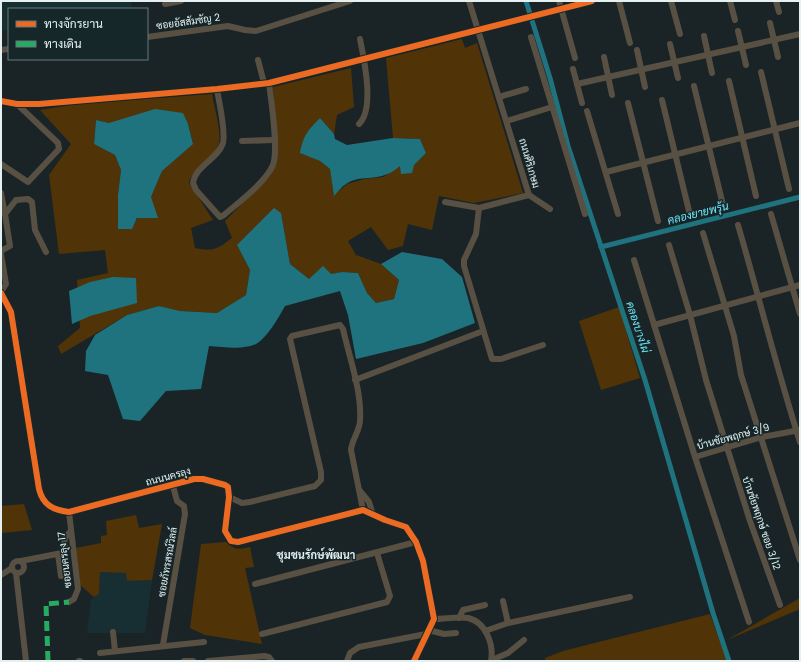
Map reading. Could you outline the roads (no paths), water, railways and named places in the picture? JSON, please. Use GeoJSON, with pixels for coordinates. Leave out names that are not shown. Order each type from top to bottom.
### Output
{"type":"FeatureCollection","features":[{"type":"Feature","properties":{"kind":"street"},"geometry":{"type":"LineString","coordinates":[[165,4],[182,1]]}},
{"type":"Feature","properties":{"kind":"street","name":"ซอยอัสสัมชัญ 2"},"geometry":{"type":"LineString","coordinates":[[148,37],[228,26],[245,30],[256,30],[350,1]]}},
{"type":"Feature","properties":{"kind":"street","name":"ถนนศิริเกษม"},"geometry":{"type":"LineString","coordinates":[[469,1],[529,195],[479,208]]}},
{"type":"Feature","properties":{"kind":"street"},"geometry":{"type":"LineString","coordinates":[[559,1],[575,58]]}},
{"type":"Feature","properties":{"kind":"street"},"geometry":{"type":"LineString","coordinates":[[1,101],[17,104],[39,104],[217,90],[267,83],[592,1]]}},
{"type":"Feature","properties":{"kind":"street"},"geometry":{"type":"LineString","coordinates":[[618,1],[630,43]]}},
{"type":"Feature","properties":{"kind":"street"},"geometry":{"type":"LineString","coordinates":[[671,1],[680,34]]}},
{"type":"Feature","properties":{"kind":"street"},"geometry":{"type":"LineString","coordinates":[[730,1],[735,20]]}},
{"type":"Feature","properties":{"kind":"street"},"geometry":{"type":"LineString","coordinates":[[776,1],[779,12]]}},
{"type":"Feature","properties":{"kind":"street"},"geometry":{"type":"LineString","coordinates":[[770,23],[778,57]]}},
{"type":"Feature","properties":{"kind":"street"},"geometry":{"type":"LineString","coordinates":[[738,31],[746,65]]}},
{"type":"Feature","properties":{"kind":"street"},"geometry":{"type":"LineString","coordinates":[[577,84],[800,34]]}},
{"type":"Feature","properties":{"kind":"street"},"geometry":{"type":"LineString","coordinates":[[704,36],[712,73]]}},
{"type":"Feature","properties":{"kind":"street"},"geometry":{"type":"LineString","coordinates":[[531,37],[585,214]]}},
{"type":"Feature","properties":{"kind":"street"},"geometry":{"type":"LineString","coordinates":[[359,124],[363,121],[366,108],[367,86],[360,39]]}},
{"type":"Feature","properties":{"kind":"street"},"geometry":{"type":"LineString","coordinates":[[670,44],[678,78]]}},
{"type":"Feature","properties":{"kind":"street"},"geometry":{"type":"LineString","coordinates":[[637,50],[645,87]]}},
{"type":"Feature","properties":{"kind":"street"},"geometry":{"type":"LineString","coordinates":[[604,57],[612,95]]}},
{"type":"Feature","properties":{"kind":"street"},"geometry":{"type":"LineString","coordinates":[[217,90],[223,142],[217,154],[197,174],[193,183],[196,190],[218,216],[224,215],[244,198],[271,168],[275,158],[267,83],[258,60]]}},
{"type":"Feature","properties":{"kind":"street"},"geometry":{"type":"LineString","coordinates":[[573,69],[582,103]]}},
{"type":"Feature","properties":{"kind":"street"},"geometry":{"type":"LineString","coordinates":[[761,72],[789,189]]}},
{"type":"Feature","properties":{"kind":"street"},"geometry":{"type":"LineString","coordinates":[[729,81],[756,196]]}},
{"type":"Feature","properties":{"kind":"street"},"geometry":{"type":"LineString","coordinates":[[694,86],[723,205]]}},
{"type":"Feature","properties":{"kind":"street"},"geometry":{"type":"LineString","coordinates":[[499,97],[526,89]]}},
{"type":"Feature","properties":{"kind":"street"},"geometry":{"type":"LineString","coordinates":[[662,100],[689,210]]}},
{"type":"Feature","properties":{"kind":"street"},"geometry":{"type":"LineString","coordinates":[[628,103],[658,221]]}},
{"type":"Feature","properties":{"kind":"street"},"geometry":{"type":"LineString","coordinates":[[1,164],[28,182],[60,149],[58,143],[17,104]]}},
{"type":"Feature","properties":{"kind":"street"},"geometry":{"type":"LineString","coordinates":[[507,121],[552,107]]}},
{"type":"Feature","properties":{"kind":"street"},"geometry":{"type":"LineString","coordinates":[[586,111],[618,214]]}},
{"type":"Feature","properties":{"kind":"street"},"geometry":{"type":"LineString","coordinates":[[606,172],[800,123]]}},
{"type":"Feature","properties":{"kind":"street"},"geometry":{"type":"LineString","coordinates":[[242,141],[274,140]]}},
{"type":"Feature","properties":{"kind":"street"},"geometry":{"type":"LineString","coordinates":[[1,193],[10,246],[1,251]]}},
{"type":"Feature","properties":{"kind":"street"},"geometry":{"type":"LineString","coordinates":[[529,195],[550,209]]}},
{"type":"Feature","properties":{"kind":"street"},"geometry":{"type":"LineString","coordinates":[[5,214],[16,200],[31,199],[33,205],[35,230],[46,252]]}},
{"type":"Feature","properties":{"kind":"street"},"geometry":{"type":"LineString","coordinates":[[445,202],[479,208],[476,234],[464,260],[464,266],[492,359],[496,360],[543,345]]}},
{"type":"Feature","properties":{"kind":"street"},"geometry":{"type":"LineString","coordinates":[[771,214],[800,314]]}},
{"type":"Feature","properties":{"kind":"street"},"geometry":{"type":"LineString","coordinates":[[738,225],[759,296],[777,369],[798,431],[800,442]]}},
{"type":"Feature","properties":{"kind":"street"},"geometry":{"type":"LineString","coordinates":[[703,233],[734,336],[741,375],[762,437],[782,508],[800,560]]}},
{"type":"Feature","properties":{"kind":"street","name":"บ้านชัยพฤกษ์ ซอย 3/12"},"geometry":{"type":"LineString","coordinates":[[669,245],[690,315],[706,380],[750,521],[780,605]]}},
{"type":"Feature","properties":{"kind":"street"},"geometry":{"type":"LineString","coordinates":[[1,254],[6,284],[1,293]]}},
{"type":"Feature","properties":{"kind":"street"},"geometry":{"type":"LineString","coordinates":[[634,260],[695,457],[749,622]]}},
{"type":"Feature","properties":{"kind":"street"},"geometry":{"type":"LineString","coordinates":[[654,325],[800,285]]}},
{"type":"Feature","properties":{"kind":"street","name":"ถนนนครลุง"},"geometry":{"type":"LineString","coordinates":[[1,293],[11,312],[41,495],[50,507],[69,512],[173,486],[194,479],[203,479],[225,485],[229,491],[229,497]]}},
{"type":"Feature","properties":{"kind":"street"},"geometry":{"type":"LineString","coordinates":[[363,510],[351,455],[352,442],[360,420],[359,402],[342,328],[340,325],[290,337],[297,374],[321,472],[320,480],[315,486],[250,502],[242,503],[229,497],[225,531],[231,541],[238,542],[363,510],[406,527],[416,542],[423,561],[434,619],[414,661]]}},
{"type":"Feature","properties":{"kind":"street"},"geometry":{"type":"LineString","coordinates":[[355,380],[483,331]]}},
{"type":"Feature","properties":{"kind":"street","name":"บ้านชัยพฤกษ์ 3/9"},"geometry":{"type":"LineString","coordinates":[[695,457],[762,437],[798,431]]}},
{"type":"Feature","properties":{"kind":"street","name":"ซอยภัทรสรณ์วิลล์"},"geometry":{"type":"LineString","coordinates":[[163,645],[186,514],[184,506],[176,500],[173,486]]}},
{"type":"Feature","properties":{"kind":"street"},"geometry":{"type":"LineString","coordinates":[[359,489],[369,502],[373,515]]}},
{"type":"Feature","properties":{"kind":"street","name":"ซอยนครลุง 17"},"geometry":{"type":"LineString","coordinates":[[69,512],[70,532],[78,592],[74,599],[69,602]]}},
{"type":"Feature","properties":{"kind":"street"},"geometry":{"type":"LineString","coordinates":[[26,661],[14,562],[62,553],[65,538],[70,532]]}},
{"type":"Feature","properties":{"kind":"street"},"geometry":{"type":"LineString","coordinates":[[255,584],[416,542]]}},
{"type":"Feature","properties":{"kind":"street"},"geometry":{"type":"LineString","coordinates":[[262,634],[387,602],[390,596],[377,553]]}},
{"type":"Feature","properties":{"kind":"street"},"geometry":{"type":"LineString","coordinates":[[58,554],[61,576]]}},
{"type":"Feature","properties":{"kind":"street"},"geometry":{"type":"LineString","coordinates":[[1,575],[23,570],[24,566],[20,561]]}},
{"type":"Feature","properties":{"kind":"street"},"geometry":{"type":"LineString","coordinates":[[485,631],[508,623],[630,597]]}},
{"type":"Feature","properties":{"kind":"street"},"geometry":{"type":"LineString","coordinates":[[503,601],[508,623]]}},
{"type":"Feature","properties":{"kind":"street"},"geometry":{"type":"LineString","coordinates":[[459,618],[463,610],[485,605]]}},
{"type":"Feature","properties":{"kind":"street"},"geometry":{"type":"LineString","coordinates":[[434,619],[468,618],[474,621],[485,631],[490,642],[491,660],[508,653],[524,640]]}},
{"type":"Feature","properties":{"kind":"street"},"geometry":{"type":"LineString","coordinates":[[113,632],[116,650]]}},
{"type":"Feature","properties":{"kind":"street"},"geometry":{"type":"LineString","coordinates":[[347,661],[350,653],[358,647],[427,632],[456,634]]}},
{"type":"Feature","properties":{"kind":"street"},"geometry":{"type":"LineString","coordinates":[[100,653],[163,645],[204,642]]}},
{"type":"Feature","properties":{"kind":"street"},"geometry":{"type":"LineString","coordinates":[[208,661],[264,656],[269,657],[272,661]]}},
{"type":"Feature","properties":{"kind":"street"},"geometry":{"type":"LineString","coordinates":[[184,661],[193,661]]}},
{"type":"Feature","properties":{"kind":"water"},"geometry":{"type":"Polygon","coordinates":[[[155,109],[183,113],[188,124],[193,144],[162,171],[151,197],[158,218],[137,218],[132,229],[118,229],[118,195],[121,170],[115,155],[94,144],[96,120],[109,123],[155,109]]]}},
{"type":"Feature","properties":{"kind":"water"},"geometry":{"type":"Polygon","coordinates":[[[320,118],[334,134],[335,139],[347,145],[393,138],[420,139],[426,153],[414,165],[412,173],[401,174],[400,166],[385,175],[352,181],[346,184],[334,196],[330,169],[320,161],[300,153],[307,134],[320,118]]]}},
{"type":"Feature","properties":{"kind":"water"},"geometry":{"type":"Polygon","coordinates":[[[274,208],[281,213],[290,264],[309,279],[323,266],[331,274],[342,272],[358,273],[367,293],[376,303],[394,299],[399,280],[381,264],[402,252],[442,259],[462,277],[475,323],[423,343],[356,359],[348,315],[340,291],[285,306],[268,332],[256,344],[239,348],[209,346],[201,389],[166,391],[140,421],[123,419],[108,375],[85,371],[86,351],[95,335],[127,315],[159,306],[180,311],[217,313],[246,295],[250,270],[237,245],[274,208]]]}},
{"type":"Feature","properties":{"kind":"water"},"geometry":{"type":"Polygon","coordinates":[[[113,277],[136,278],[137,303],[90,316],[72,324],[69,291],[90,282],[113,277]]]}},
{"type":"Feature","properties":{"kind":"waterway","name":"คลองบางไผ่"},"geometry":{"type":"LineString","coordinates":[[526,1],[550,78],[568,146],[645,380],[713,613],[729,661]]}},
{"type":"Feature","properties":{"kind":"waterway","name":"คลองยายพรุ้น"},"geometry":{"type":"LineString","coordinates":[[601,247],[800,197]]}},
{"type":"Feature","properties":{"kind":"district","name":"ชุมชนรักษ์พัฒนา"},"geometry":{"type":"Point","coordinates":[316,555]}}]}
